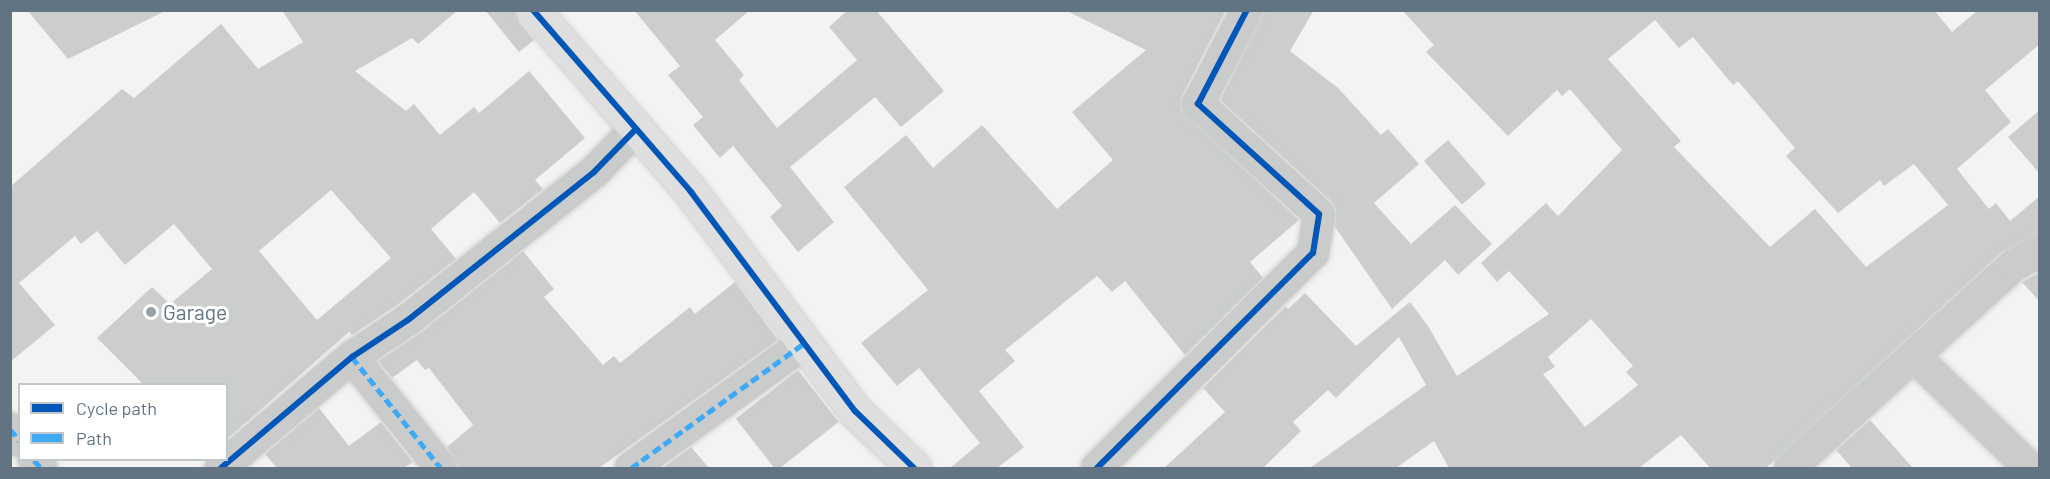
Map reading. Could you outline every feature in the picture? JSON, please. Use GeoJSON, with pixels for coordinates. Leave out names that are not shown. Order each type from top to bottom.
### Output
{"type":"FeatureCollection","features":[{"type":"Feature","properties":{"kind":"street"},"geometry":{"type":"LineString","coordinates":[[533,10],[691,192],[855,411],[914,468]]}},
{"type":"Feature","properties":{"kind":"street"},"geometry":{"type":"LineString","coordinates":[[1097,468],[1313,253],[1319,214],[1198,104],[1247,10]]}},
{"type":"Feature","properties":{"kind":"street"},"geometry":{"type":"LineString","coordinates":[[221,468],[352,357],[408,320],[594,172],[636,129]]}},
{"type":"Feature","properties":{"kind":"street"},"geometry":{"type":"LineString","coordinates":[[1790,468],[1916,358],[2014,265],[2040,251]]}},
{"type":"Feature","properties":{"kind":"street"},"geometry":{"type":"LineString","coordinates":[[631,468],[804,343]]}},
{"type":"Feature","properties":{"kind":"street"},"geometry":{"type":"LineString","coordinates":[[352,357],[441,468]]}},
{"type":"Feature","properties":{"kind":"street"},"geometry":{"type":"LineString","coordinates":[[1916,358],[2030,468]]}},
{"type":"Feature","properties":{"kind":"building"},"geometry":{"type":"Polygon","coordinates":[[[27,10],[167,10],[68,59],[27,10]]]}},
{"type":"Feature","properties":{"kind":"building"},"geometry":{"type":"Polygon","coordinates":[[[282,10],[458,10],[418,44],[412,38],[355,71],[406,111],[414,104],[440,135],[474,107],[479,113],[529,71],[585,138],[535,180],[543,189],[500,223],[474,192],[431,229],[456,259],[397,305],[352,335],[349,332],[228,438],[228,383],[142,383],[97,338],[152,287],[170,304],[212,269],[174,224],[125,265],[97,231],[81,244],[75,236],[19,283],[55,325],[10,362],[10,187],[122,89],[134,98],[221,24],[258,69],[303,42],[282,10]],[[331,190],[259,251],[317,320],[391,258],[331,190]]]}},
{"type":"Feature","properties":{"kind":"building"},"geometry":{"type":"Polygon","coordinates":[[[485,10],[515,10],[519,22],[534,40],[519,52],[485,10]]]}},
{"type":"Feature","properties":{"kind":"building"},"geometry":{"type":"Polygon","coordinates":[[[634,10],[750,10],[715,40],[744,75],[739,80],[777,128],[857,60],[829,27],[848,10],[876,10],[944,91],[901,127],[875,97],[790,167],[834,222],[798,252],[770,217],[782,206],[733,146],[720,158],[693,125],[703,117],[668,75],[680,66],[634,10]]]}},
{"type":"Feature","properties":{"kind":"building"},"geometry":{"type":"Polygon","coordinates":[[[1065,10],[1226,10],[1182,96],[1181,110],[1299,220],[1250,262],[1263,278],[1185,355],[1125,281],[1112,292],[1097,276],[1005,350],[1015,361],[979,391],[1024,447],[997,468],[950,468],[980,443],[919,368],[897,386],[861,343],[928,290],[844,187],[906,135],[933,168],[982,125],[1057,209],[1113,160],[1072,112],[1146,50],[1065,10]]]}},
{"type":"Feature","properties":{"kind":"building"},"geometry":{"type":"Polygon","coordinates":[[[1265,10],[1314,10],[1290,51],[1338,88],[1381,135],[1388,129],[1419,164],[1374,203],[1411,244],[1455,205],[1492,244],[1458,275],[1445,260],[1392,309],[1335,227],[1336,209],[1331,201],[1220,100],[1265,10]]]}},
{"type":"Feature","properties":{"kind":"building"},"geometry":{"type":"Polygon","coordinates":[[[1402,10],[1934,10],[1952,32],[1978,10],[2040,10],[2040,44],[1985,90],[2011,122],[1957,169],[1989,209],[1996,203],[2010,221],[2040,196],[2040,233],[2002,252],[1766,468],[1710,468],[1681,435],[1639,468],[1449,468],[1434,441],[1396,468],[1310,468],[1426,385],[1399,337],[1336,398],[1328,390],[1293,422],[1301,431],[1263,468],[1164,468],[1225,412],[1203,388],[1286,306],[1288,309],[1305,293],[1356,346],[1410,302],[1428,326],[1457,376],[1549,314],[1509,271],[1497,282],[1481,263],[1546,203],[1558,216],[1622,150],[1570,89],[1562,96],[1557,90],[1508,136],[1426,52],[1434,45],[1402,10]],[[1655,20],[1608,59],[1681,141],[1674,147],[1770,247],[1815,209],[1866,267],[1948,205],[1914,164],[1884,186],[1880,180],[1838,213],[1786,156],[1795,148],[1738,81],[1733,85],[1693,37],[1679,48],[1655,20]],[[1591,319],[1548,357],[1555,367],[1543,374],[1585,427],[1638,385],[1626,372],[1633,366],[1591,319]]]}},
{"type":"Feature","properties":{"kind":"building"},"geometry":{"type":"Polygon","coordinates":[[[2040,110],[2040,174],[2008,137],[2040,110]]]}},
{"type":"Feature","properties":{"kind":"building"},"geometry":{"type":"Polygon","coordinates":[[[1448,140],[1486,184],[1462,205],[1424,161],[1448,140]]]}},
{"type":"Feature","properties":{"kind":"building"},"geometry":{"type":"Polygon","coordinates":[[[523,251],[554,289],[544,297],[603,365],[614,356],[620,363],[690,307],[695,314],[735,282],[778,340],[599,468],[459,468],[447,447],[473,425],[429,368],[425,370],[417,360],[392,378],[378,361],[419,334],[523,251]]]}},
{"type":"Feature","properties":{"kind":"building"},"geometry":{"type":"Polygon","coordinates":[[[2040,272],[2040,302],[2022,282],[2040,272]]]}},
{"type":"Feature","properties":{"kind":"building"},"geometry":{"type":"Polygon","coordinates":[[[798,370],[839,422],[780,468],[774,468],[736,419],[798,370]]]}},
{"type":"Feature","properties":{"kind":"building"},"geometry":{"type":"Polygon","coordinates":[[[319,408],[349,446],[381,422],[413,462],[404,468],[277,468],[265,454],[319,408]]]}},
{"type":"Feature","properties":{"kind":"building"},"geometry":{"type":"Polygon","coordinates":[[[1870,420],[1913,468],[1852,468],[1836,450],[1870,420]]]}},
{"type":"Feature","properties":{"kind":"building"},"geometry":{"type":"Polygon","coordinates":[[[691,447],[709,468],[667,468],[665,466],[691,447]]]}},
{"type":"Feature","properties":{"kind":"marked path"},"geometry":{"type":"LineString","coordinates":[[631,468],[804,343]]}},
{"type":"Feature","properties":{"kind":"marked path"},"geometry":{"type":"LineString","coordinates":[[352,357],[441,468]]}},
{"type":"Feature","properties":{"kind":"marked path"},"geometry":{"type":"LineString","coordinates":[[10,429],[18,439]]}},
{"type":"Feature","properties":{"kind":"marked path"},"geometry":{"type":"LineString","coordinates":[[35,461],[41,468]]}},
{"type":"Feature","properties":{"kind":"cycle path"},"geometry":{"type":"LineString","coordinates":[[533,10],[691,192],[855,411],[914,468]]}},
{"type":"Feature","properties":{"kind":"cycle path"},"geometry":{"type":"LineString","coordinates":[[1097,468],[1313,253],[1319,214],[1198,104],[1247,10]]}},
{"type":"Feature","properties":{"kind":"cycle path"},"geometry":{"type":"LineString","coordinates":[[221,468],[352,357],[408,320],[594,172],[636,129]]}},
{"type":"Feature","properties":{"kind":"place","name":"Garage"},"geometry":{"type":"Point","coordinates":[151,312]}}]}
